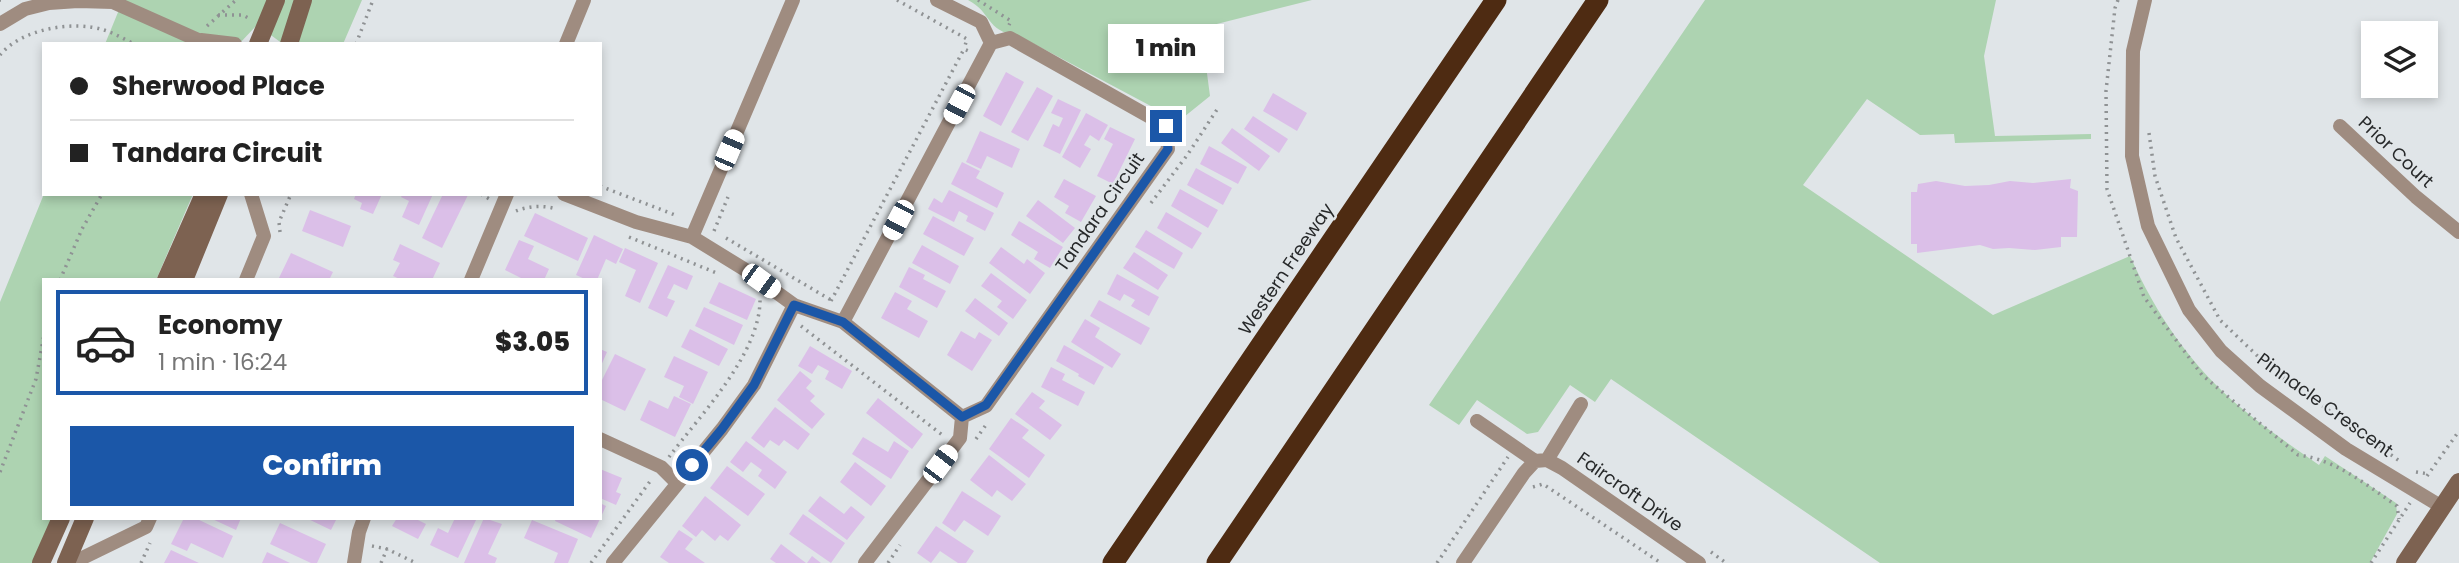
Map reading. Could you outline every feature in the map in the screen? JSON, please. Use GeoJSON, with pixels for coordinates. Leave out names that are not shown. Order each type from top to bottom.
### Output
{"type":"FeatureCollection","features":[{"type":"Feature","properties":{"kind":"highway","name":"Western Freeway"},"geometry":{"type":"LineString","coordinates":[[1113,563],[1496,0]]}},
{"type":"Feature","properties":{"kind":"highway"},"geometry":{"type":"LineString","coordinates":[[1217,563],[1598,0]]}},
{"type":"Feature","properties":{"kind":"main road"},"geometry":{"type":"LineString","coordinates":[[259,42],[276,0]]}},
{"type":"Feature","properties":{"kind":"main road"},"geometry":{"type":"LineString","coordinates":[[290,42],[303,0]]}},
{"type":"Feature","properties":{"kind":"main road"},"geometry":{"type":"LineString","coordinates":[[167,278],[203,196]]}},
{"type":"Feature","properties":{"kind":"main road"},"geometry":{"type":"LineString","coordinates":[[185,278],[218,196]]}},
{"type":"Feature","properties":{"kind":"main road"},"geometry":{"type":"LineString","coordinates":[[2405,563],[2459,482]]}},
{"type":"Feature","properties":{"kind":"main road"},"geometry":{"type":"LineString","coordinates":[[41,563],[60,520]]}},
{"type":"Feature","properties":{"kind":"main road"},"geometry":{"type":"LineString","coordinates":[[66,563],[84,520]]}},
{"type":"Feature","properties":{"kind":"street"},"geometry":{"type":"LineString","coordinates":[[567,42],[584,0]]}},
{"type":"Feature","properties":{"kind":"street"},"geometry":{"type":"LineString","coordinates":[[692,237],[793,0]]}},
{"type":"Feature","properties":{"kind":"street"},"geometry":{"type":"LineString","coordinates":[[843,322],[998,42],[981,22],[937,0]]}},
{"type":"Feature","properties":{"kind":"street","name":"Pinnacle Crescent"},"geometry":{"type":"LineString","coordinates":[[2145,0],[2133,51],[2132,156],[2148,226],[2189,310],[2221,351],[2260,386],[2346,449],[2442,507]]}},
{"type":"Feature","properties":{"kind":"street"},"geometry":{"type":"LineString","coordinates":[[0,24],[25,9],[50,3],[113,2],[204,42]]}},
{"type":"Feature","properties":{"kind":"street","name":"Tandara Circuit"},"geometry":{"type":"LineString","coordinates":[[962,417],[986,405],[1168,149],[1166,126],[1010,38],[998,42]]}},
{"type":"Feature","properties":{"kind":"street","name":"Prior Court"},"geometry":{"type":"LineString","coordinates":[[2340,126],[2416,197],[2459,232]]}},
{"type":"Feature","properties":{"kind":"street"},"geometry":{"type":"LineString","coordinates":[[247,278],[264,236],[252,196]]}},
{"type":"Feature","properties":{"kind":"street"},"geometry":{"type":"LineString","coordinates":[[569,196],[636,222],[692,237],[744,269],[791,311],[843,322],[962,417],[960,438],[865,563]]}},
{"type":"Feature","properties":{"kind":"street"},"geometry":{"type":"LineString","coordinates":[[472,278],[505,200]]}},
{"type":"Feature","properties":{"kind":"street"},"geometry":{"type":"LineString","coordinates":[[613,563],[722,429],[754,385],[791,311]]}},
{"type":"Feature","properties":{"kind":"street"},"geometry":{"type":"LineString","coordinates":[[1464,563],[1524,473],[1541,460],[1581,404]]}},
{"type":"Feature","properties":{"kind":"street","name":"Faircroft Drive"},"geometry":{"type":"LineString","coordinates":[[1477,421],[1517,448],[1562,468],[1699,563]]}},
{"type":"Feature","properties":{"kind":"street"},"geometry":{"type":"LineString","coordinates":[[602,440],[661,467],[677,483]]}},
{"type":"Feature","properties":{"kind":"street"},"geometry":{"type":"LineString","coordinates":[[72,563],[146,527],[148,520]]}},
{"type":"Feature","properties":{"kind":"street"},"geometry":{"type":"LineString","coordinates":[[354,563],[363,520]]}},
{"type":"Feature","properties":{"kind":"path"},"geometry":{"type":"LineString","coordinates":[[207,25],[236,0]]}},
{"type":"Feature","properties":{"kind":"path"},"geometry":{"type":"LineString","coordinates":[[357,42],[373,0]]}},
{"type":"Feature","properties":{"kind":"path"},"geometry":{"type":"LineString","coordinates":[[897,0],[967,39],[964,49]]}},
{"type":"Feature","properties":{"kind":"path"},"geometry":{"type":"LineString","coordinates":[[978,0],[1011,21],[998,42]]}},
{"type":"Feature","properties":{"kind":"path"},"geometry":{"type":"LineString","coordinates":[[0,55],[5,48],[32,34],[63,26],[102,29],[130,42]]}},
{"type":"Feature","properties":{"kind":"path"},"geometry":{"type":"LineString","coordinates":[[2148,124],[2155,176],[2176,238],[2220,320],[2271,369],[2404,464]]}},
{"type":"Feature","properties":{"kind":"path"},"geometry":{"type":"LineString","coordinates":[[61,278],[82,229],[101,196]]}},
{"type":"Feature","properties":{"kind":"path"},"geometry":{"type":"LineString","coordinates":[[505,200],[516,212],[524,208],[543,206],[564,212]]}},
{"type":"Feature","properties":{"kind":"path"},"geometry":{"type":"LineString","coordinates":[[626,236],[720,274]]}},
{"type":"Feature","properties":{"kind":"path"},"geometry":{"type":"LineString","coordinates":[[591,563],[730,375],[753,336],[760,315],[760,298],[791,311],[828,345],[955,444]]}},
{"type":"Feature","properties":{"kind":"path"},"geometry":{"type":"LineString","coordinates":[[0,472],[36,379],[42,346]]}},
{"type":"Feature","properties":{"kind":"path"},"geometry":{"type":"LineString","coordinates":[[1437,563],[1504,461],[1517,448]]}},
{"type":"Feature","properties":{"kind":"path"},"geometry":{"type":"LineString","coordinates":[[2415,472],[2429,474]]}},
{"type":"Feature","properties":{"kind":"path"},"geometry":{"type":"LineString","coordinates":[[1532,487],[1543,484],[1661,563]]}},
{"type":"Feature","properties":{"kind":"path"},"geometry":{"type":"LineString","coordinates":[[1704,548],[1726,563]]}},
{"type":"Feature","properties":{"kind":"path"},"geometry":{"type":"LineString","coordinates":[[381,563],[387,549],[416,563]]}},
{"type":"Feature","properties":{"kind":"green space"},"geometry":{"type":"Polygon","coordinates":[[[123,0],[362,0],[344,42],[280,42],[257,25],[241,42],[106,42],[123,0]]]}},
{"type":"Feature","properties":{"kind":"green space"},"geometry":{"type":"Polygon","coordinates":[[[968,0],[1312,0],[1201,28],[1210,96],[1179,121],[1021,37],[1001,31],[982,10],[968,0]]]}},
{"type":"Feature","properties":{"kind":"green space"},"geometry":{"type":"Polygon","coordinates":[[[1705,0],[1996,0],[1984,56],[1995,136],[2091,134],[2091,139],[1955,143],[1954,134],[1920,135],[1867,99],[1803,185],[1993,315],[2130,256],[2151,298],[2176,338],[2222,391],[2259,422],[2319,465],[2325,456],[2396,503],[2397,514],[2370,563],[1880,563],[1611,379],[1595,402],[1570,385],[1538,432],[1527,434],[1477,400],[1459,425],[1429,405],[1705,0]]]}},
{"type":"Feature","properties":{"kind":"green space"},"geometry":{"type":"Polygon","coordinates":[[[43,196],[192,196],[157,278],[42,278],[42,520],[51,520],[33,563],[0,563],[0,302],[43,196]]]}},
{"type":"Feature","properties":{"kind":"building"},"geometry":{"type":"Polygon","coordinates":[[[1006,72],[1024,82],[1001,126],[983,116],[1006,72]]]}},
{"type":"Feature","properties":{"kind":"building"},"geometry":{"type":"Polygon","coordinates":[[[1037,87],[1053,96],[1028,141],[1011,132],[1037,87]]]}},
{"type":"Feature","properties":{"kind":"building"},"geometry":{"type":"Polygon","coordinates":[[[1273,93],[1307,113],[1297,131],[1263,111],[1273,93]]]}},
{"type":"Feature","properties":{"kind":"building"},"geometry":{"type":"Polygon","coordinates":[[[1058,99],[1081,110],[1060,154],[1043,146],[1053,124],[1059,127],[1063,118],[1051,113],[1058,99]]]}},
{"type":"Feature","properties":{"kind":"building"},"geometry":{"type":"Polygon","coordinates":[[[1086,113],[1108,125],[1099,141],[1090,135],[1084,145],[1091,149],[1080,168],[1062,157],[1086,113]]]}},
{"type":"Feature","properties":{"kind":"building"},"geometry":{"type":"Polygon","coordinates":[[[1253,116],[1288,139],[1279,153],[1244,129],[1253,116]]]}},
{"type":"Feature","properties":{"kind":"building"},"geometry":{"type":"Polygon","coordinates":[[[1110,127],[1135,139],[1113,184],[1097,176],[1113,144],[1104,139],[1110,127]]]}},
{"type":"Feature","properties":{"kind":"building"},"geometry":{"type":"Polygon","coordinates":[[[1232,128],[1270,156],[1259,171],[1221,143],[1232,128]]]}},
{"type":"Feature","properties":{"kind":"building"},"geometry":{"type":"Polygon","coordinates":[[[980,131],[1020,149],[1012,168],[987,156],[981,169],[966,162],[980,131]]]}},
{"type":"Feature","properties":{"kind":"building"},"geometry":{"type":"Polygon","coordinates":[[[1209,146],[1247,167],[1238,184],[1200,164],[1209,146]]]}},
{"type":"Feature","properties":{"kind":"building"},"geometry":{"type":"Polygon","coordinates":[[[962,162],[980,171],[976,178],[1004,193],[997,208],[951,184],[962,162]]]}},
{"type":"Feature","properties":{"kind":"building"},"geometry":{"type":"Polygon","coordinates":[[[1196,168],[1232,188],[1223,205],[1187,185],[1196,168]]]}},
{"type":"Feature","properties":{"kind":"building"},"geometry":{"type":"Polygon","coordinates":[[[1064,179],[1096,196],[1081,222],[1065,213],[1069,206],[1054,197],[1064,179]]]}},
{"type":"Feature","properties":{"kind":"building"},"geometry":{"type":"Polygon","coordinates":[[[2071,179],[2070,188],[2078,191],[2077,237],[2061,237],[2061,247],[2035,250],[1993,249],[1980,245],[1917,253],[1917,244],[1911,244],[1911,192],[1917,192],[1918,184],[1936,181],[1965,186],[2071,179]]]}},
{"type":"Feature","properties":{"kind":"building"},"geometry":{"type":"Polygon","coordinates":[[[1180,189],[1218,210],[1208,228],[1171,206],[1180,189]]]}},
{"type":"Feature","properties":{"kind":"building"},"geometry":{"type":"Polygon","coordinates":[[[949,190],[994,213],[985,231],[966,221],[968,216],[959,211],[954,222],[928,209],[934,198],[942,203],[949,190]]]}},
{"type":"Feature","properties":{"kind":"building"},"geometry":{"type":"Polygon","coordinates":[[[355,196],[381,196],[373,214],[360,209],[362,203],[354,199],[355,196]]]}},
{"type":"Feature","properties":{"kind":"building"},"geometry":{"type":"Polygon","coordinates":[[[432,196],[419,225],[402,217],[409,201],[401,197],[432,196]]]}},
{"type":"Feature","properties":{"kind":"building"},"geometry":{"type":"Polygon","coordinates":[[[442,196],[468,196],[442,248],[422,238],[442,196]]]}},
{"type":"Feature","properties":{"kind":"building"},"geometry":{"type":"Polygon","coordinates":[[[1038,200],[1075,228],[1063,243],[1026,216],[1038,200]]]}},
{"type":"Feature","properties":{"kind":"building"},"geometry":{"type":"Polygon","coordinates":[[[310,210],[351,226],[343,247],[302,231],[310,210]]]}},
{"type":"Feature","properties":{"kind":"building"},"geometry":{"type":"Polygon","coordinates":[[[1166,212],[1202,233],[1192,249],[1157,228],[1166,212]]]}},
{"type":"Feature","properties":{"kind":"building"},"geometry":{"type":"Polygon","coordinates":[[[535,213],[588,238],[578,261],[524,236],[535,213]]]}},
{"type":"Feature","properties":{"kind":"building"},"geometry":{"type":"Polygon","coordinates":[[[933,216],[974,238],[964,256],[923,234],[933,216]]]}},
{"type":"Feature","properties":{"kind":"building"},"geometry":{"type":"Polygon","coordinates":[[[1019,221],[1063,247],[1050,268],[1034,259],[1038,252],[1011,235],[1019,221]]]}},
{"type":"Feature","properties":{"kind":"building"},"geometry":{"type":"Polygon","coordinates":[[[1146,230],[1183,253],[1174,269],[1135,247],[1146,230]]]}},
{"type":"Feature","properties":{"kind":"building"},"geometry":{"type":"Polygon","coordinates":[[[594,235],[623,249],[616,264],[606,259],[598,278],[576,275],[594,235]]]}},
{"type":"Feature","properties":{"kind":"building"},"geometry":{"type":"Polygon","coordinates":[[[519,240],[534,246],[528,259],[549,269],[545,278],[521,278],[505,270],[519,240]]]}},
{"type":"Feature","properties":{"kind":"building"},"geometry":{"type":"Polygon","coordinates":[[[400,244],[440,263],[433,278],[398,278],[393,276],[400,263],[393,260],[400,244]]]}},
{"type":"Feature","properties":{"kind":"building"},"geometry":{"type":"Polygon","coordinates":[[[922,245],[959,266],[950,284],[912,263],[922,245]]]}},
{"type":"Feature","properties":{"kind":"building"},"geometry":{"type":"Polygon","coordinates":[[[1001,247],[1024,264],[1027,259],[1045,273],[1030,294],[989,263],[1001,247]]]}},
{"type":"Feature","properties":{"kind":"building"},"geometry":{"type":"Polygon","coordinates":[[[625,248],[658,263],[640,303],[625,296],[636,270],[619,262],[625,248]]]}},
{"type":"Feature","properties":{"kind":"building"},"geometry":{"type":"Polygon","coordinates":[[[1134,252],[1168,275],[1158,290],[1123,268],[1134,252]]]}},
{"type":"Feature","properties":{"kind":"building"},"geometry":{"type":"Polygon","coordinates":[[[291,253],[333,272],[330,278],[279,278],[291,253]]]}},
{"type":"Feature","properties":{"kind":"building"},"geometry":{"type":"Polygon","coordinates":[[[668,265],[693,276],[687,290],[674,284],[667,298],[675,301],[667,317],[648,308],[668,265]]]}},
{"type":"Feature","properties":{"kind":"building"},"geometry":{"type":"Polygon","coordinates":[[[909,267],[925,275],[923,279],[946,291],[937,308],[899,287],[909,267]]]}},
{"type":"Feature","properties":{"kind":"building"},"geometry":{"type":"Polygon","coordinates":[[[991,273],[1027,300],[1013,319],[997,307],[1002,301],[981,286],[991,273]]]}},
{"type":"Feature","properties":{"kind":"building"},"geometry":{"type":"Polygon","coordinates":[[[1117,274],[1159,297],[1149,316],[1131,306],[1135,300],[1124,294],[1120,301],[1107,294],[1117,274]]]}},
{"type":"Feature","properties":{"kind":"building"},"geometry":{"type":"Polygon","coordinates":[[[719,282],[756,299],[747,320],[709,303],[719,282]]]}},
{"type":"Feature","properties":{"kind":"building"},"geometry":{"type":"Polygon","coordinates":[[[895,292],[912,301],[907,309],[928,321],[919,338],[881,318],[895,292]]]}},
{"type":"Feature","properties":{"kind":"building"},"geometry":{"type":"Polygon","coordinates":[[[975,298],[1008,323],[999,336],[965,311],[975,298]]]}},
{"type":"Feature","properties":{"kind":"building"},"geometry":{"type":"Polygon","coordinates":[[[1099,300],[1150,328],[1141,345],[1090,316],[1099,300]]]}},
{"type":"Feature","properties":{"kind":"building"},"geometry":{"type":"Polygon","coordinates":[[[704,307],[743,325],[734,345],[695,326],[704,307]]]}},
{"type":"Feature","properties":{"kind":"building"},"geometry":{"type":"Polygon","coordinates":[[[1085,319],[1100,328],[1095,337],[1121,354],[1112,368],[1071,342],[1085,319]]]}},
{"type":"Feature","properties":{"kind":"building"},"geometry":{"type":"Polygon","coordinates":[[[690,329],[728,349],[719,366],[681,347],[690,329]]]}},
{"type":"Feature","properties":{"kind":"building"},"geometry":{"type":"Polygon","coordinates":[[[961,331],[975,339],[979,332],[992,340],[972,371],[947,355],[961,331]]]}},
{"type":"Feature","properties":{"kind":"building"},"geometry":{"type":"Polygon","coordinates":[[[1064,345],[1104,367],[1094,385],[1056,361],[1064,345]]]}},
{"type":"Feature","properties":{"kind":"building"},"geometry":{"type":"Polygon","coordinates":[[[810,346],[852,371],[842,389],[825,379],[829,371],[818,365],[812,374],[798,366],[810,346]]]}},
{"type":"Feature","properties":{"kind":"building"},"geometry":{"type":"Polygon","coordinates":[[[602,350],[607,352],[602,363],[602,350]]]}},
{"type":"Feature","properties":{"kind":"building"},"geometry":{"type":"Polygon","coordinates":[[[615,354],[646,369],[625,411],[602,400],[602,380],[615,354]]]}},
{"type":"Feature","properties":{"kind":"building"},"geometry":{"type":"Polygon","coordinates":[[[674,356],[708,372],[693,404],[679,397],[684,386],[664,377],[674,356]]]}},
{"type":"Feature","properties":{"kind":"building"},"geometry":{"type":"Polygon","coordinates":[[[1051,367],[1065,374],[1062,380],[1085,392],[1078,406],[1041,387],[1051,367]]]}},
{"type":"Feature","properties":{"kind":"building"},"geometry":{"type":"Polygon","coordinates":[[[800,371],[812,381],[806,388],[815,396],[810,401],[825,414],[812,429],[777,400],[800,371]]]}},
{"type":"Feature","properties":{"kind":"building"},"geometry":{"type":"Polygon","coordinates":[[[1032,392],[1045,401],[1039,408],[1062,425],[1050,440],[1015,414],[1032,392]]]}},
{"type":"Feature","properties":{"kind":"building"},"geometry":{"type":"Polygon","coordinates":[[[674,396],[691,404],[675,437],[640,420],[649,400],[668,409],[674,396]]]}},
{"type":"Feature","properties":{"kind":"building"},"geometry":{"type":"Polygon","coordinates":[[[878,398],[923,434],[912,449],[866,413],[878,398]]]}},
{"type":"Feature","properties":{"kind":"building"},"geometry":{"type":"Polygon","coordinates":[[[775,407],[810,434],[798,450],[784,440],[779,446],[770,440],[764,448],[751,438],[775,407]]]}},
{"type":"Feature","properties":{"kind":"building"},"geometry":{"type":"Polygon","coordinates":[[[1011,418],[1029,430],[1022,438],[1045,455],[1029,478],[989,449],[1011,418]]]}},
{"type":"Feature","properties":{"kind":"building"},"geometry":{"type":"Polygon","coordinates":[[[863,437],[888,452],[894,441],[909,451],[891,479],[852,454],[863,437]]]}},
{"type":"Feature","properties":{"kind":"building"},"geometry":{"type":"Polygon","coordinates":[[[746,441],[787,472],[775,489],[758,476],[762,470],[751,462],[743,472],[730,462],[746,441]]]}},
{"type":"Feature","properties":{"kind":"building"},"geometry":{"type":"Polygon","coordinates":[[[989,455],[1026,484],[1012,501],[997,490],[992,497],[970,480],[989,455]]]}},
{"type":"Feature","properties":{"kind":"building"},"geometry":{"type":"Polygon","coordinates":[[[855,462],[886,486],[871,506],[840,482],[855,462]]]}},
{"type":"Feature","properties":{"kind":"building"},"geometry":{"type":"Polygon","coordinates":[[[727,466],[765,494],[748,516],[710,488],[727,466]]]}},
{"type":"Feature","properties":{"kind":"building"},"geometry":{"type":"Polygon","coordinates":[[[602,470],[622,478],[616,492],[621,494],[616,505],[602,499],[602,470]]]}},
{"type":"Feature","properties":{"kind":"building"},"geometry":{"type":"Polygon","coordinates":[[[962,491],[1001,516],[988,536],[964,520],[955,532],[942,523],[962,491]]]}},
{"type":"Feature","properties":{"kind":"building"},"geometry":{"type":"Polygon","coordinates":[[[705,496],[741,525],[728,541],[720,535],[715,541],[702,530],[696,537],[682,526],[705,496]]]}},
{"type":"Feature","properties":{"kind":"building"},"geometry":{"type":"Polygon","coordinates":[[[820,496],[844,514],[851,506],[865,517],[847,540],[808,511],[820,496]]]}},
{"type":"Feature","properties":{"kind":"building"},"geometry":{"type":"Polygon","coordinates":[[[803,514],[845,543],[831,563],[789,534],[803,514]]]}},
{"type":"Feature","properties":{"kind":"building"},"geometry":{"type":"Polygon","coordinates":[[[183,520],[199,520],[233,536],[223,558],[191,543],[187,551],[171,544],[183,520]]]}},
{"type":"Feature","properties":{"kind":"building"},"geometry":{"type":"Polygon","coordinates":[[[214,520],[240,520],[236,530],[214,520]]]}},
{"type":"Feature","properties":{"kind":"building"},"geometry":{"type":"Polygon","coordinates":[[[310,520],[336,520],[331,530],[310,520]]]}},
{"type":"Feature","properties":{"kind":"building"},"geometry":{"type":"Polygon","coordinates":[[[396,520],[418,520],[426,524],[418,539],[392,526],[396,520]]]}},
{"type":"Feature","properties":{"kind":"building"},"geometry":{"type":"Polygon","coordinates":[[[454,520],[476,520],[458,558],[430,545],[438,528],[448,533],[454,520]]]}},
{"type":"Feature","properties":{"kind":"building"},"geometry":{"type":"Polygon","coordinates":[[[483,520],[502,524],[488,554],[497,558],[495,563],[464,563],[483,520]]]}},
{"type":"Feature","properties":{"kind":"building"},"geometry":{"type":"Polygon","coordinates":[[[532,520],[578,539],[568,563],[554,563],[558,553],[524,538],[532,520]]]}},
{"type":"Feature","properties":{"kind":"building"},"geometry":{"type":"Polygon","coordinates":[[[555,520],[599,520],[591,538],[555,520]]]}},
{"type":"Feature","properties":{"kind":"building"},"geometry":{"type":"Polygon","coordinates":[[[280,523],[326,544],[317,563],[311,563],[270,544],[280,523]]]}},
{"type":"Feature","properties":{"kind":"building"},"geometry":{"type":"Polygon","coordinates":[[[936,526],[974,551],[966,563],[958,563],[940,551],[931,563],[917,553],[936,526]]]}},
{"type":"Feature","properties":{"kind":"building"},"geometry":{"type":"Polygon","coordinates":[[[679,530],[693,539],[685,549],[705,563],[669,563],[660,557],[679,530]]]}},
{"type":"Feature","properties":{"kind":"building"},"geometry":{"type":"Polygon","coordinates":[[[781,544],[806,563],[776,563],[770,559],[781,544]]]}},
{"type":"Feature","properties":{"kind":"building"},"geometry":{"type":"Polygon","coordinates":[[[171,550],[199,563],[164,563],[171,550]]]}},
{"type":"Feature","properties":{"kind":"building"},"geometry":{"type":"Polygon","coordinates":[[[267,552],[290,563],[262,563],[267,552]]]}},
{"type":"Feature","properties":{"kind":"building"},"geometry":{"type":"Polygon","coordinates":[[[812,556],[821,563],[807,563],[812,556]]]}},
{"type":"Feature","properties":{"kind":"route"},"geometry":{"type":"LineString","coordinates":[[692,465],[754,385],[794,305],[843,322],[962,417],[986,405],[1168,149],[1166,126]]}}]}
